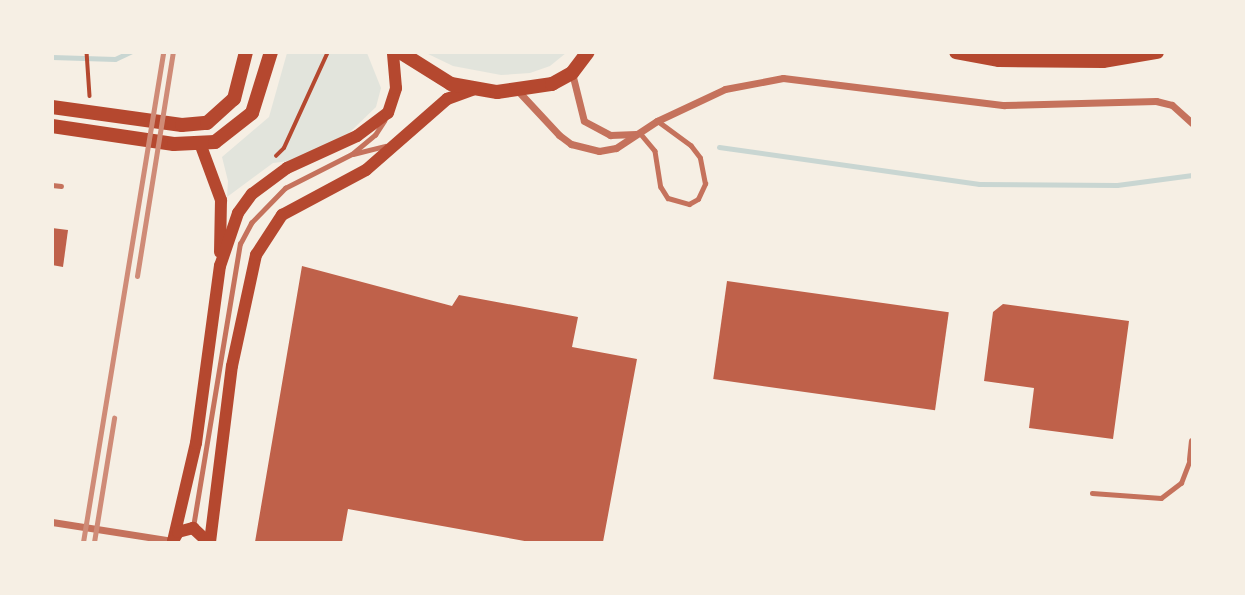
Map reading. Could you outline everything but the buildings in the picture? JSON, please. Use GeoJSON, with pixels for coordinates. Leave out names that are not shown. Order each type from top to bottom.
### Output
{"type":"FeatureCollection","features":[{"type":"Feature","properties":{"kind":"main road"},"geometry":{"type":"LineString","coordinates":[[52,107],[182,125],[207,123],[234,99],[246,52]]}},
{"type":"Feature","properties":{"kind":"main road"},"geometry":{"type":"LineString","coordinates":[[52,126],[201,146],[226,136],[252,113],[271,52]]}},
{"type":"Feature","properties":{"kind":"main road"},"geometry":{"type":"LineString","coordinates":[[220,266],[234,223],[252,194],[287,168],[357,136],[388,113],[396,88],[393,52]]}},
{"type":"Feature","properties":{"kind":"main road"},"geometry":{"type":"LineString","coordinates":[[400,52],[429,74],[472,90],[519,92],[552,85],[572,73],[588,52]]}},
{"type":"Feature","properties":{"kind":"main road"},"geometry":{"type":"LineString","coordinates":[[956,52],[999,60],[1103,61],[1157,52]]}},
{"type":"Feature","properties":{"kind":"main road"},"geometry":{"type":"LineString","coordinates":[[209,542],[232,366],[256,255],[282,215],[366,170],[411,134],[447,99],[472,90]]}},
{"type":"Feature","properties":{"kind":"main road"},"geometry":{"type":"LineString","coordinates":[[173,542],[196,443],[220,266],[221,200],[201,146]]}},
{"type":"Feature","properties":{"kind":"main road"},"geometry":{"type":"LineString","coordinates":[[173,542],[178,533],[193,528],[209,542]]}},
{"type":"Feature","properties":{"kind":"street"},"geometry":{"type":"LineString","coordinates":[[572,73],[584,121],[610,135],[640,133]]}},
{"type":"Feature","properties":{"kind":"street"},"geometry":{"type":"LineString","coordinates":[[519,92],[559,135],[586,150],[616,148],[657,121],[725,89],[783,78],[1004,105],[1156,101],[1172,106],[1192,123]]}},
{"type":"Feature","properties":{"kind":"street"},"geometry":{"type":"LineString","coordinates":[[1190,459],[1192,441]]}},
{"type":"Feature","properties":{"kind":"street"},"geometry":{"type":"LineString","coordinates":[[52,522],[173,542]]}},
{"type":"Feature","properties":{"kind":"lane"},"geometry":{"type":"LineString","coordinates":[[193,528],[240,244],[251,223],[285,188],[352,154],[375,135],[388,113]]}},
{"type":"Feature","properties":{"kind":"lane"},"geometry":{"type":"LineString","coordinates":[[640,133],[655,151],[661,187],[668,198],[689,204],[698,199],[705,184],[699,158],[691,146],[657,121]]}},
{"type":"Feature","properties":{"kind":"lane"},"geometry":{"type":"LineString","coordinates":[[352,154],[379,149],[411,134]]}},
{"type":"Feature","properties":{"kind":"lane"},"geometry":{"type":"LineString","coordinates":[[52,185],[61,186]]}},
{"type":"Feature","properties":{"kind":"lane"},"geometry":{"type":"LineString","coordinates":[[1092,493],[1161,498],[1181,483],[1190,459]]}},
{"type":"Feature","properties":{"kind":"path"},"geometry":{"type":"LineString","coordinates":[[87,52],[92,113]]}},
{"type":"Feature","properties":{"kind":"shaded area"},"geometry":{"type":"Polygon","coordinates":[[[287,53],[367,53],[381,88],[376,107],[350,132],[298,160],[273,163],[227,197],[228,181],[222,157],[269,117],[287,53]]]}},
{"type":"Feature","properties":{"kind":"shaded area"},"geometry":{"type":"Polygon","coordinates":[[[426,53],[566,53],[550,66],[530,73],[501,75],[453,66],[426,53]]]}},
{"type":"Feature","properties":{"kind":"waterway"},"geometry":{"type":"LineString","coordinates":[[52,57],[115,59],[130,52]]}},
{"type":"Feature","properties":{"kind":"waterway"},"geometry":{"type":"LineString","coordinates":[[719,147],[979,184],[1117,185],[1192,175]]}},
{"type":"Feature","properties":{"kind":"railway"},"geometry":{"type":"LineString","coordinates":[[83,542],[163,52]]}},
{"type":"Feature","properties":{"kind":"railway"},"geometry":{"type":"LineString","coordinates":[[137,276],[173,52]]}},
{"type":"Feature","properties":{"kind":"railway"},"geometry":{"type":"LineString","coordinates":[[94,542],[114,418]]}}]}
